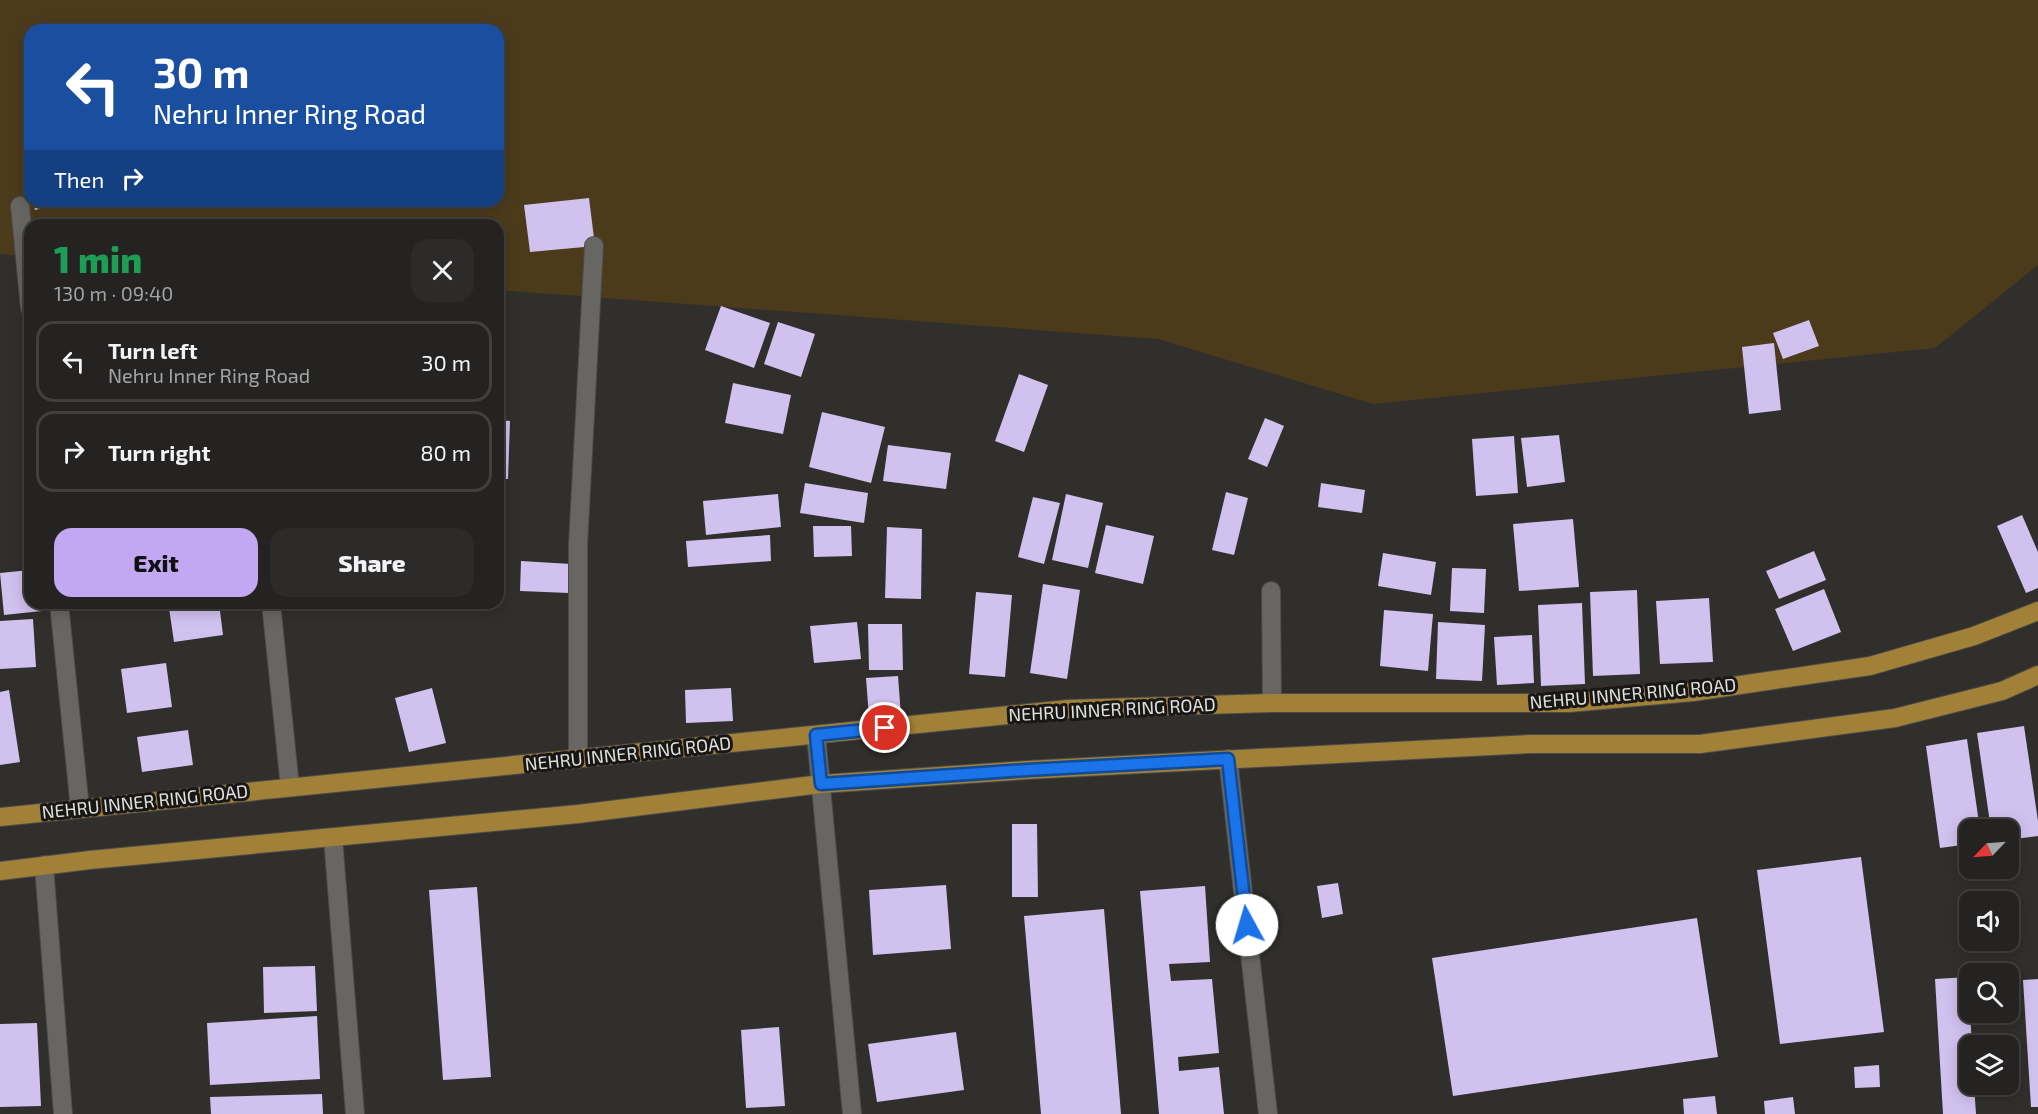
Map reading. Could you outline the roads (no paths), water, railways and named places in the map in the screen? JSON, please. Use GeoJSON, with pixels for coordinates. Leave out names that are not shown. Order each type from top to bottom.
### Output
{"type":"FeatureCollection","features":[{"type":"Feature","properties":{"kind":"main road","name":"NEHRU INNER RING ROAD"},"geometry":{"type":"LineString","coordinates":[[0,817],[1068,709],[1272,703],[1569,703],[1693,692],[1870,666],[1974,636],[2038,611]]}},
{"type":"Feature","properties":{"kind":"main road"},"geometry":{"type":"LineString","coordinates":[[0,871],[578,814],[821,784],[1027,770],[1530,744],[1700,744],[1895,718],[2002,691],[2038,675]]}},
{"type":"Feature","properties":{"kind":"street"},"geometry":{"type":"LineString","coordinates":[[20,206],[24,247]]}},
{"type":"Feature","properties":{"kind":"street"},"geometry":{"type":"LineString","coordinates":[[578,759],[578,545],[594,246]]}},
{"type":"Feature","properties":{"kind":"street"},"geometry":{"type":"LineString","coordinates":[[1271,591],[1272,703]]}},
{"type":"Feature","properties":{"kind":"street"},"geometry":{"type":"LineString","coordinates":[[60,609],[80,809]]}},
{"type":"Feature","properties":{"kind":"street"},"geometry":{"type":"LineString","coordinates":[[272,609],[290,787]]}},
{"type":"Feature","properties":{"kind":"street"},"geometry":{"type":"LineString","coordinates":[[816,735],[852,1114]]}},
{"type":"Feature","properties":{"kind":"street"},"geometry":{"type":"LineString","coordinates":[[1228,759],[1269,1114]]}},
{"type":"Feature","properties":{"kind":"street"},"geometry":{"type":"LineString","coordinates":[[333,838],[355,1114]]}},
{"type":"Feature","properties":{"kind":"street"},"geometry":{"type":"LineString","coordinates":[[44,865],[63,1114]]}}]}
